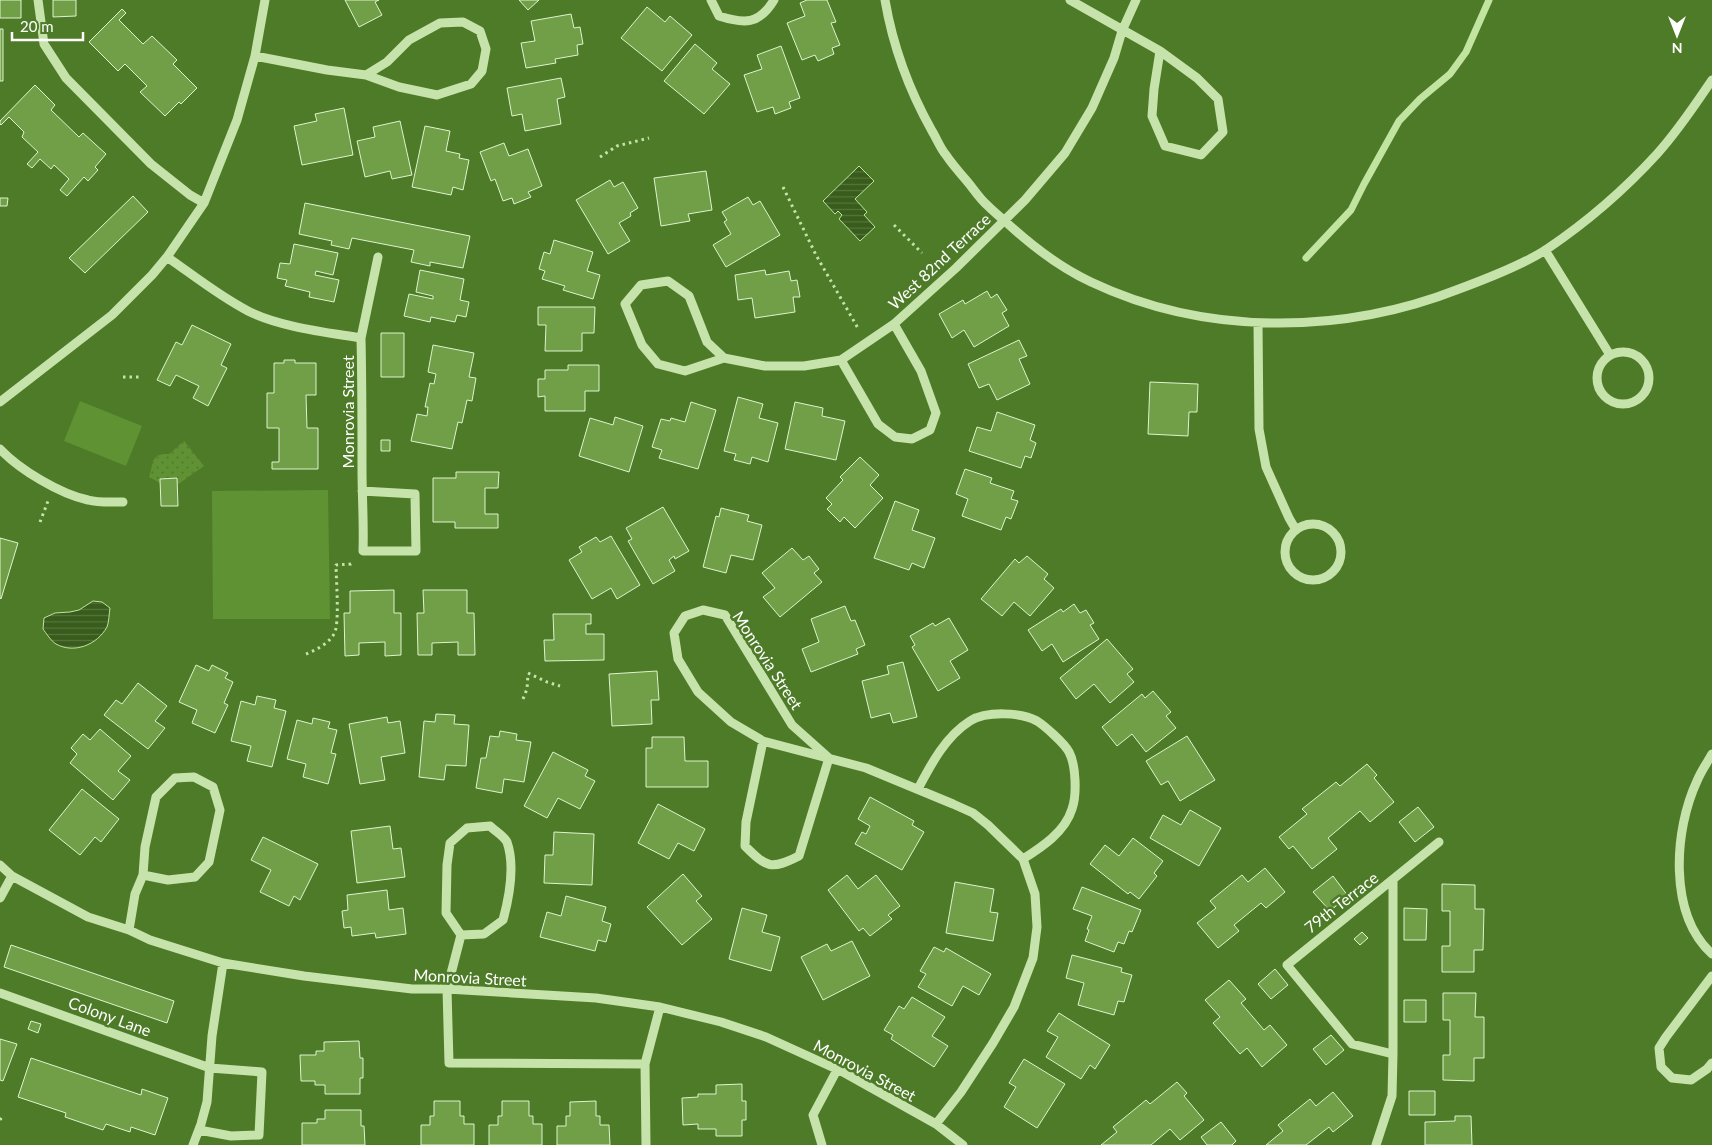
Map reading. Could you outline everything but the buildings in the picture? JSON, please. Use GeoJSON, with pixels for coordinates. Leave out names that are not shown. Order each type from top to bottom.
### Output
{"type":"FeatureCollection","features":[{"type":"Feature","properties":{"kind":"street"},"geometry":{"type":"LineString","coordinates":[[38,0],[44,44],[66,78],[151,164],[190,196],[204,203]]}},
{"type":"Feature","properties":{"kind":"street"},"geometry":{"type":"LineString","coordinates":[[0,402],[112,315],[152,275],[167,257],[204,203],[237,120],[255,56],[265,0]]}},
{"type":"Feature","properties":{"kind":"street"},"geometry":{"type":"LineString","coordinates":[[711,0],[719,16],[737,22],[754,21],[767,11],[774,0]]}},
{"type":"Feature","properties":{"kind":"street","name":"West 82nd Terrace"},"geometry":{"type":"LineString","coordinates":[[885,0],[896,51],[917,103],[944,153],[985,203],[1028,242],[1054,261],[1090,282],[1141,302],[1219,319],[1258,323],[1308,323],[1397,310],[1440,297],[1493,276],[1545,250],[1621,190],[1658,153],[1712,80]]}},
{"type":"Feature","properties":{"kind":"street"},"geometry":{"type":"LineString","coordinates":[[1070,0],[1160,51],[1197,78],[1218,99],[1222,132],[1201,155],[1165,146],[1152,116],[1160,51]]}},
{"type":"Feature","properties":{"kind":"street","name":"West 82nd Terrace"},"geometry":{"type":"LineString","coordinates":[[724,358],[707,342],[689,296],[668,281],[641,285],[625,304],[642,345],[658,364],[685,371],[724,358],[765,366],[804,366],[841,360],[894,324],[956,268],[1025,200],[1065,153],[1092,108],[1114,58],[1122,31],[1136,0]]}},
{"type":"Feature","properties":{"kind":"street"},"geometry":{"type":"LineString","coordinates":[[255,56],[366,76],[399,87],[437,95],[471,84],[482,71],[486,49],[480,31],[463,22],[440,23],[409,40],[387,62],[366,76]]}},
{"type":"Feature","properties":{"kind":"street"},"geometry":{"type":"LineString","coordinates":[[1545,250],[1610,355]]}},
{"type":"Feature","properties":{"kind":"street","name":"Monrovia Street"},"geometry":{"type":"LineString","coordinates":[[167,257],[249,312],[284,323],[361,338],[362,491],[363,551],[416,550],[415,494],[362,491]]}},
{"type":"Feature","properties":{"kind":"street"},"geometry":{"type":"LineString","coordinates":[[361,338],[378,257]]}},
{"type":"Feature","properties":{"kind":"street"},"geometry":{"type":"LineString","coordinates":[[1258,323],[1259,429],[1266,467],[1296,530]]}},
{"type":"Feature","properties":{"kind":"street","name":"West 82nd Terrace"},"geometry":{"type":"LineString","coordinates":[[841,360],[878,424],[895,437],[912,439],[930,430],[936,413],[922,371],[894,324]]}},
{"type":"Feature","properties":{"kind":"street"},"geometry":{"type":"LineString","coordinates":[[1626,351],[1634,353],[1646,364],[1649,372],[1647,388],[1643,395],[1628,404],[1610,400],[1599,387],[1598,369],[1610,355],[1626,351]]}},
{"type":"Feature","properties":{"kind":"street"},"geometry":{"type":"LineString","coordinates":[[0,449],[30,473],[58,489],[88,500],[123,502]]}},
{"type":"Feature","properties":{"kind":"street"},"geometry":{"type":"LineString","coordinates":[[1312,524],[1329,530],[1335,536],[1339,543],[1339,562],[1327,576],[1309,580],[1300,577],[1287,564],[1286,545],[1290,536],[1296,530],[1312,524]]}},
{"type":"Feature","properties":{"kind":"street","name":"Monrovia Street"},"geometry":{"type":"LineString","coordinates":[[829,758],[792,725],[725,615],[703,610],[685,616],[674,633],[678,659],[698,692],[731,722],[763,741],[866,768],[973,813],[988,825],[1023,860],[1034,894],[1037,927],[1033,958],[1014,1007],[993,1043],[961,1092],[936,1124]]}},
{"type":"Feature","properties":{"kind":"street"},"geometry":{"type":"LineString","coordinates":[[918,789],[942,748],[952,735],[972,720],[998,714],[1015,714],[1036,720],[1069,752],[1075,780],[1072,809],[1061,828],[1048,842],[1023,860]]}},
{"type":"Feature","properties":{"kind":"street"},"geometry":{"type":"LineString","coordinates":[[763,741],[746,822],[744,846],[761,863],[781,865],[799,856],[829,758]]}},
{"type":"Feature","properties":{"kind":"street"},"geometry":{"type":"LineString","coordinates":[[1712,754],[1696,781],[1686,813],[1681,835],[1679,867],[1682,898],[1695,932],[1712,954]]}},
{"type":"Feature","properties":{"kind":"street"},"geometry":{"type":"LineString","coordinates":[[129,930],[135,894],[143,875],[145,847],[156,797],[175,778],[194,777],[213,787],[220,810],[209,862],[195,877],[168,880],[143,875]]}},
{"type":"Feature","properties":{"kind":"street"},"geometry":{"type":"LineString","coordinates":[[461,936],[484,934],[503,920],[509,897],[510,860],[506,841],[490,826],[467,828],[450,843],[447,865],[446,913],[461,936],[448,989],[449,1063],[645,1064]]}},
{"type":"Feature","properties":{"kind":"street"},"geometry":{"type":"LineString","coordinates":[[1393,881],[1438,842]]}},
{"type":"Feature","properties":{"kind":"street","name":"Monrovia Street"},"geometry":{"type":"LineString","coordinates":[[0,865],[12,876],[88,917],[129,930],[150,940],[223,963],[360,984],[412,989],[448,989],[596,998],[660,1007],[721,1022],[766,1037],[837,1070],[936,1124],[963,1145]]}},
{"type":"Feature","properties":{"kind":"street"},"geometry":{"type":"LineString","coordinates":[[0,898],[12,876]]}},
{"type":"Feature","properties":{"kind":"street","name":"79th Terrace"},"geometry":{"type":"LineString","coordinates":[[1376,1145],[1392,1096],[1393,881]]}},
{"type":"Feature","properties":{"kind":"street","name":"79th Terrace"},"geometry":{"type":"LineString","coordinates":[[1393,881],[1287,965],[1352,1044],[1393,1054]]}},
{"type":"Feature","properties":{"kind":"street"},"geometry":{"type":"LineString","coordinates":[[193,1145],[207,1102],[212,1036],[223,963]]}},
{"type":"Feature","properties":{"kind":"street"},"geometry":{"type":"LineString","coordinates":[[1712,976],[1659,1048],[1661,1067],[1672,1078],[1691,1080],[1707,1069],[1712,1063]]}},
{"type":"Feature","properties":{"kind":"street","name":"Colony Lane"},"geometry":{"type":"LineString","coordinates":[[0,993],[210,1068],[262,1072],[259,1135],[231,1136],[199,1130]]}},
{"type":"Feature","properties":{"kind":"street"},"geometry":{"type":"LineString","coordinates":[[646,1145],[645,1064],[660,1007]]}},
{"type":"Feature","properties":{"kind":"street"},"geometry":{"type":"LineString","coordinates":[[822,1145],[813,1115],[837,1070]]}},
{"type":"Feature","properties":{"kind":"path"},"geometry":{"type":"LineString","coordinates":[[600,156],[617,146],[649,138]]}},
{"type":"Feature","properties":{"kind":"path"},"geometry":{"type":"LineString","coordinates":[[783,187],[824,269],[867,342]]}},
{"type":"Feature","properties":{"kind":"path"},"geometry":{"type":"LineString","coordinates":[[894,225],[922,253]]}},
{"type":"Feature","properties":{"kind":"path"},"geometry":{"type":"LineString","coordinates":[[123,376],[140,377]]}},
{"type":"Feature","properties":{"kind":"path"},"geometry":{"type":"LineString","coordinates":[[306,654],[322,646],[335,634],[337,622],[336,565],[351,564],[363,551]]}},
{"type":"Feature","properties":{"kind":"path"},"geometry":{"type":"LineString","coordinates":[[523,699],[527,689],[528,673],[560,686]]}},
{"type":"Feature","properties":{"kind":"path"},"geometry":{"type":"LineString","coordinates":[[0,1120],[3,1115]]}},
{"type":"Feature","properties":{"kind":"shaded area"},"geometry":{"type":"Polygon","coordinates":[[[859,166],[874,181],[855,199],[867,212],[864,215],[875,227],[860,241],[839,219],[842,215],[838,211],[835,214],[823,201],[859,166]]]}},
{"type":"Feature","properties":{"kind":"shaded area"},"geometry":{"type":"Polygon","coordinates":[[[80,401],[142,426],[126,466],[64,441],[80,401]]]}},
{"type":"Feature","properties":{"kind":"shaded area"},"geometry":{"type":"Polygon","coordinates":[[[184,441],[204,466],[177,485],[177,479],[160,479],[160,483],[149,477],[156,457],[169,454],[184,441]]]}},
{"type":"Feature","properties":{"kind":"shaded area"},"geometry":{"type":"Polygon","coordinates":[[[328,490],[330,619],[213,619],[212,491],[328,490]]]}},
{"type":"Feature","properties":{"kind":"shaded area"},"geometry":{"type":"Polygon","coordinates":[[[93,601],[102,602],[110,608],[109,620],[103,633],[91,643],[77,648],[63,647],[54,643],[43,629],[44,618],[55,613],[79,610],[93,601]]]}},
{"type":"Feature","properties":{"kind":"waterway"},"geometry":{"type":"LineString","coordinates":[[1306,258],[1351,210],[1399,121],[1420,99],[1450,74],[1466,52],[1489,0]]}}]}
